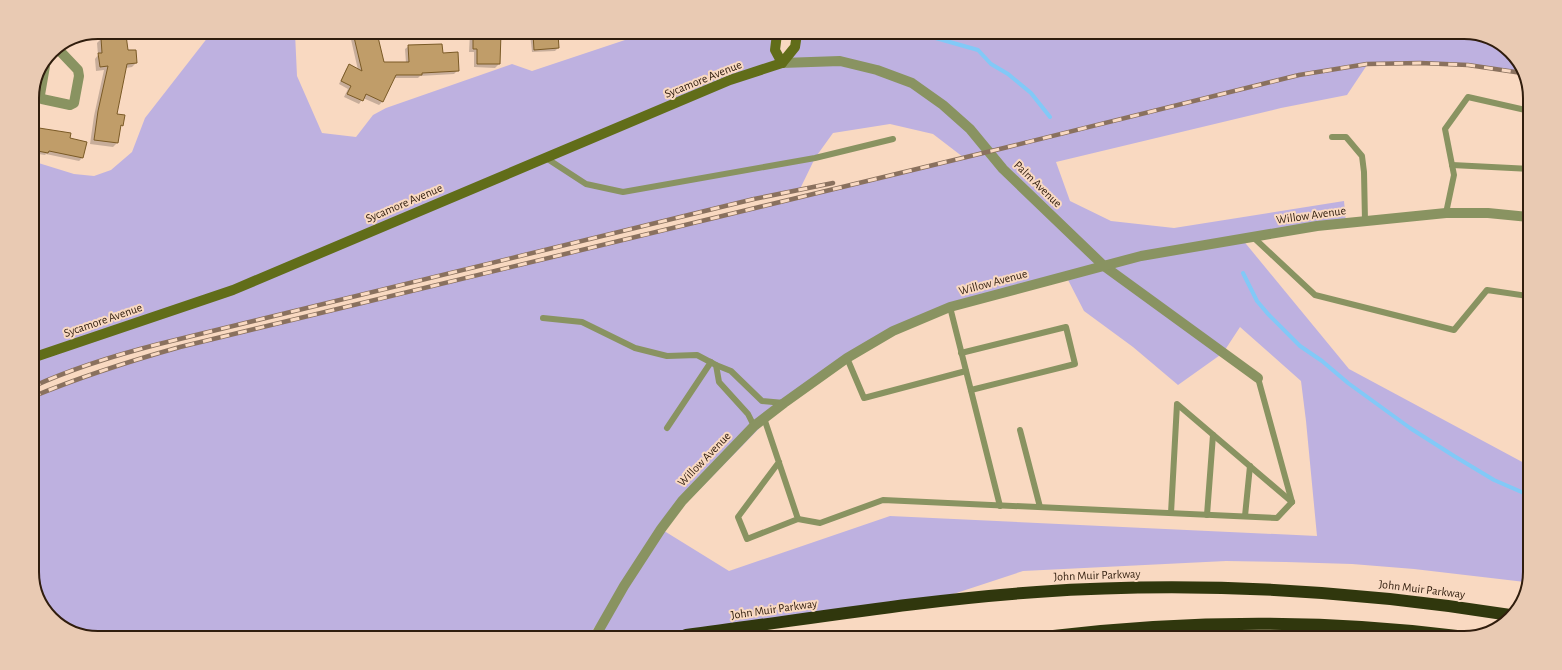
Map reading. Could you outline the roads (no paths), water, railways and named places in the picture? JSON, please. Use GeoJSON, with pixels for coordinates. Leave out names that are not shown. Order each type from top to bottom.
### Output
{"type":"FeatureCollection","features":[{"type":"Feature","properties":{"kind":"highway","name":"John Muir Parkway"},"geometry":{"type":"LineString","coordinates":[[715,631],[983,596],[1145,587],[1238,588],[1307,591],[1415,601],[1505,614]]}},
{"type":"Feature","properties":{"kind":"highway"},"geometry":{"type":"LineString","coordinates":[[1104,631],[1175,625],[1230,624],[1340,626],[1406,631]]}},
{"type":"Feature","properties":{"kind":"main road"},"geometry":{"type":"LineString","coordinates":[[776,39],[775,50],[782,63],[795,48],[796,39]]}},
{"type":"Feature","properties":{"kind":"main road","name":"Sycamore Avenue"},"geometry":{"type":"LineString","coordinates":[[39,356],[233,290],[730,80],[782,63]]}},
{"type":"Feature","properties":{"kind":"street"},"geometry":{"type":"LineString","coordinates":[[43,77],[40,95],[42,99],[70,105],[74,103],[79,76],[78,70],[61,52]]}},
{"type":"Feature","properties":{"kind":"street","name":"Palm Avenue"},"geometry":{"type":"LineString","coordinates":[[782,63],[840,61],[877,70],[912,83],[943,105],[970,129],[1003,169],[1104,266],[1258,378]]}},
{"type":"Feature","properties":{"kind":"street","name":"Willow Avenue"},"geometry":{"type":"LineString","coordinates":[[598,631],[624,586],[661,529],[682,501],[754,426],[784,402],[847,358],[893,331],[950,307],[1141,256],[1317,226],[1365,221],[1446,213],[1488,212],[1523,216]]}},
{"type":"Feature","properties":{"kind":"lane"},"geometry":{"type":"LineString","coordinates":[[1446,213],[1454,175],[1445,129],[1468,97],[1523,110]]}},
{"type":"Feature","properties":{"kind":"lane"},"geometry":{"type":"LineString","coordinates":[[1332,137],[1346,137],[1362,156],[1364,172],[1365,221]]}},
{"type":"Feature","properties":{"kind":"lane"},"geometry":{"type":"LineString","coordinates":[[546,158],[586,184],[623,192],[815,158],[893,139]]}},
{"type":"Feature","properties":{"kind":"lane"},"geometry":{"type":"LineString","coordinates":[[1452,165],[1523,169]]}},
{"type":"Feature","properties":{"kind":"lane"},"geometry":{"type":"LineString","coordinates":[[1253,237],[1315,295],[1454,330],[1487,290],[1523,295]]}},
{"type":"Feature","properties":{"kind":"lane"},"geometry":{"type":"LineString","coordinates":[[950,307],[1000,506]]}},
{"type":"Feature","properties":{"kind":"lane"},"geometry":{"type":"LineString","coordinates":[[544,318],[582,322],[634,348],[666,356],[697,355],[713,364],[731,371],[762,401],[784,402]]}},
{"type":"Feature","properties":{"kind":"lane"},"geometry":{"type":"LineString","coordinates":[[961,353],[1066,327],[1075,364],[971,390]]}},
{"type":"Feature","properties":{"kind":"lane"},"geometry":{"type":"LineString","coordinates":[[847,358],[864,398],[966,371]]}},
{"type":"Feature","properties":{"kind":"lane"},"geometry":{"type":"LineString","coordinates":[[713,364],[719,382],[748,414],[754,426]]}},
{"type":"Feature","properties":{"kind":"lane"},"geometry":{"type":"LineString","coordinates":[[667,428],[713,364]]}},
{"type":"Feature","properties":{"kind":"lane"},"geometry":{"type":"LineString","coordinates":[[1258,378],[1292,502]]}},
{"type":"Feature","properties":{"kind":"lane"},"geometry":{"type":"LineString","coordinates":[[1171,513],[1176,404],[1292,502]]}},
{"type":"Feature","properties":{"kind":"lane"},"geometry":{"type":"LineString","coordinates":[[764,418],[798,519]]}},
{"type":"Feature","properties":{"kind":"lane"},"geometry":{"type":"LineString","coordinates":[[1020,430],[1040,507]]}},
{"type":"Feature","properties":{"kind":"lane"},"geometry":{"type":"LineString","coordinates":[[1207,515],[1213,435]]}},
{"type":"Feature","properties":{"kind":"lane"},"geometry":{"type":"LineString","coordinates":[[779,462],[738,517],[747,539],[798,519],[820,523],[883,500],[1277,518],[1292,502]]}},
{"type":"Feature","properties":{"kind":"lane"},"geometry":{"type":"LineString","coordinates":[[1245,516],[1250,466]]}},
{"type":"Feature","properties":{"kind":"waterway"},"geometry":{"type":"LineString","coordinates":[[939,39],[978,50],[991,64],[1008,74],[1031,93],[1050,117]]}},
{"type":"Feature","properties":{"kind":"waterway"},"geometry":{"type":"LineString","coordinates":[[1243,273],[1257,301],[1300,346],[1410,428],[1494,480],[1523,493]]}},
{"type":"Feature","properties":{"kind":"railway"},"geometry":{"type":"LineString","coordinates":[[39,394],[105,370],[180,347],[1008,147],[1299,75],[1367,64],[1420,63],[1468,65],[1516,72]]}},
{"type":"Feature","properties":{"kind":"railway"},"geometry":{"type":"LineString","coordinates":[[39,384],[95,362],[159,344],[754,199],[833,183]]}}]}
